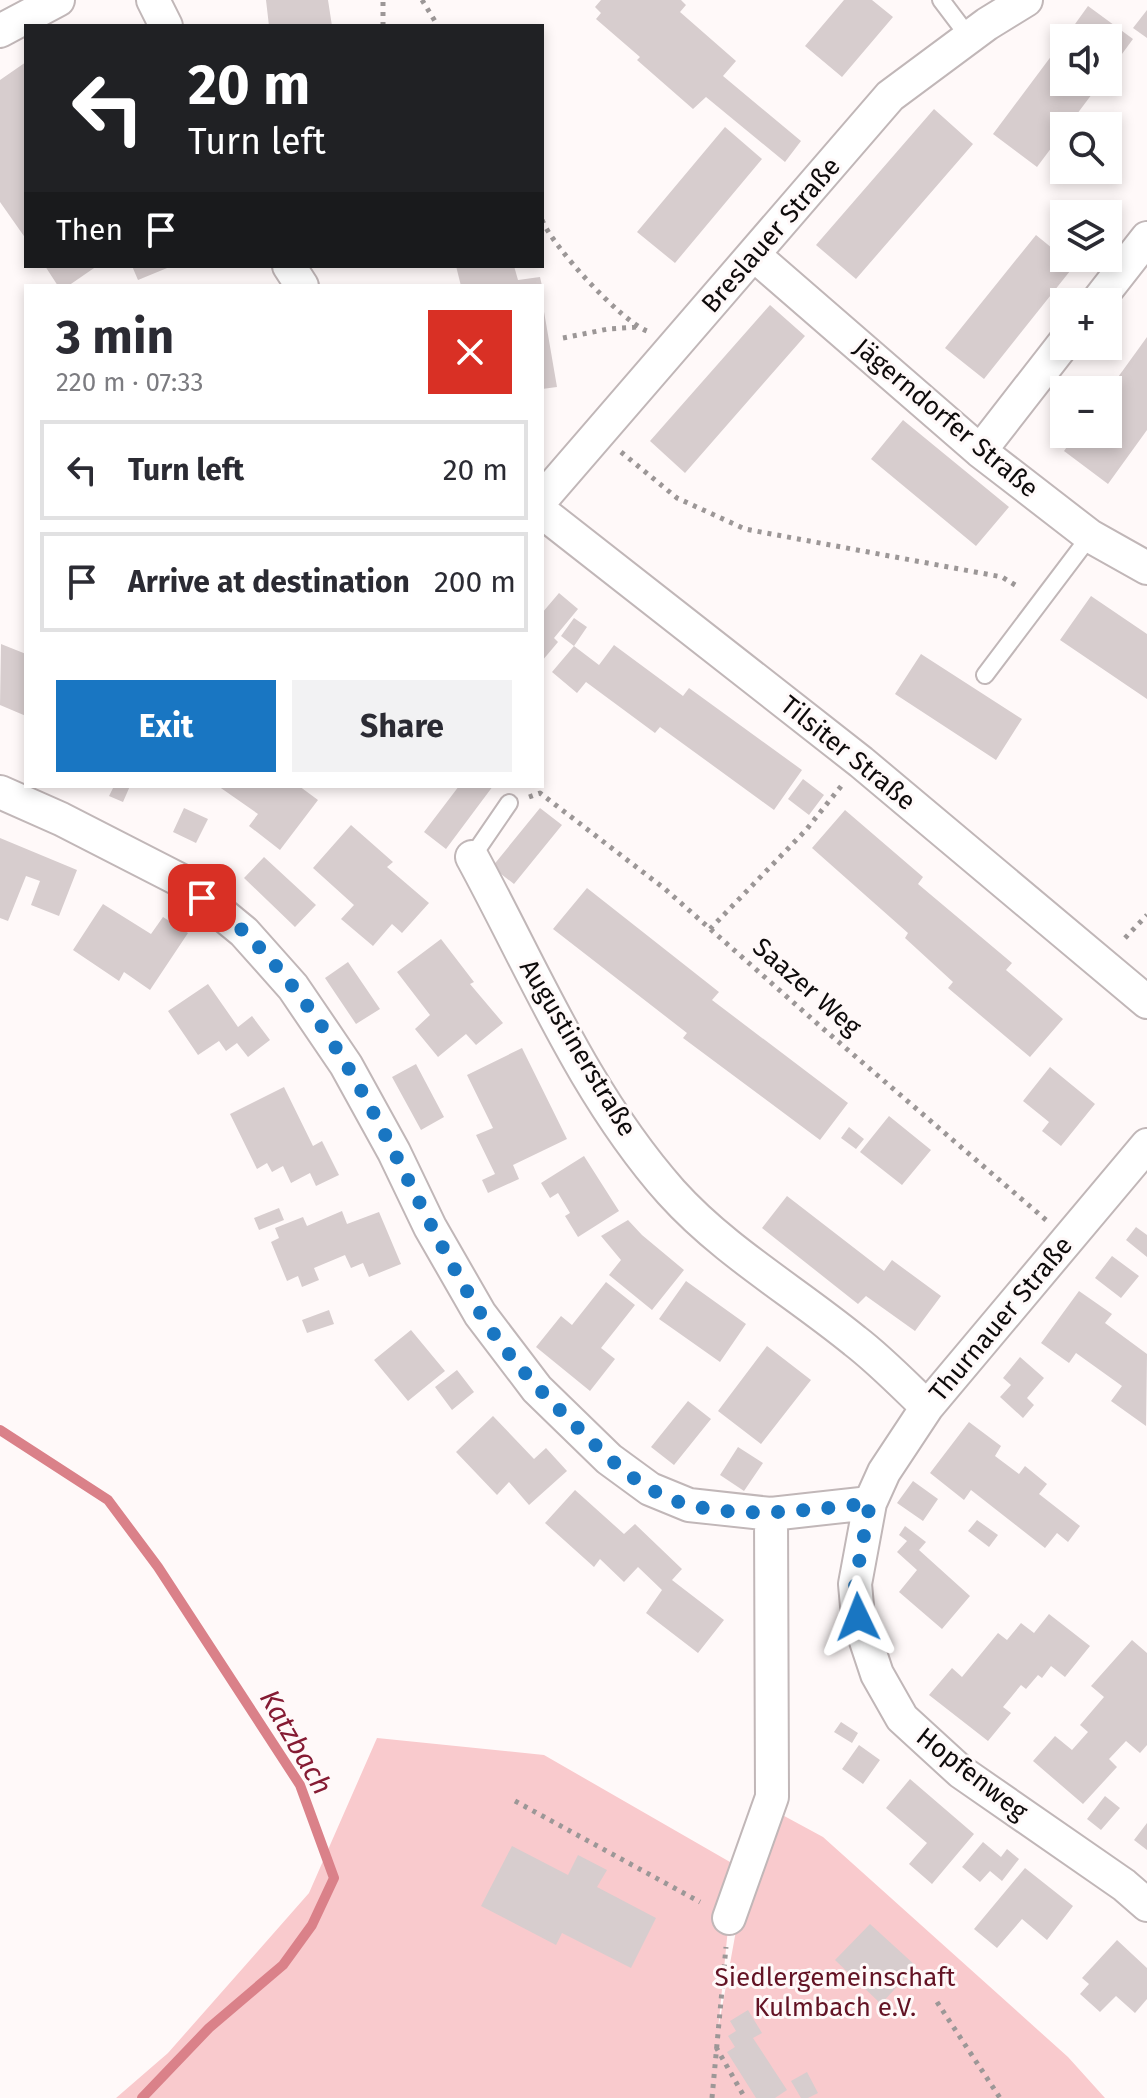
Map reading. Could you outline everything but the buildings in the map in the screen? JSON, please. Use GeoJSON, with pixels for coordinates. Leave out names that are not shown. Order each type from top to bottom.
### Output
{"type":"FeatureCollection","features":[{"type":"Feature","properties":{"kind":"street"},"geometry":{"type":"LineString","coordinates":[[0,31],[58,0]]}},
{"type":"Feature","properties":{"kind":"street"},"geometry":{"type":"LineString","coordinates":[[153,0],[165,24]]}},
{"type":"Feature","properties":{"kind":"street","name":"Breslauer Straße"},"geometry":{"type":"LineString","coordinates":[[544,497],[890,96],[969,37],[1026,0]]}},
{"type":"Feature","properties":{"kind":"street"},"geometry":{"type":"LineString","coordinates":[[1108,288],[1147,238]]}},
{"type":"Feature","properties":{"kind":"street","name":"Jägerndorfer Straße"},"geometry":{"type":"LineString","coordinates":[[754,255],[980,451],[1090,536],[1147,568]]}},
{"type":"Feature","properties":{"kind":"street"},"geometry":{"type":"LineString","coordinates":[[980,451],[1051,360]]}},
{"type":"Feature","properties":{"kind":"street","name":"Tilsiter Straße"},"geometry":{"type":"LineString","coordinates":[[544,514],[861,762],[1147,1002]]}},
{"type":"Feature","properties":{"kind":"street"},"geometry":{"type":"LineString","coordinates":[[0,792],[61,819],[182,881],[244,932],[293,987],[346,1065],[394,1152],[430,1227],[480,1314],[537,1389],[609,1459],[650,1489],[689,1505],[771,1514],[870,1503]]}},
{"type":"Feature","properties":{"kind":"street","name":"Augustinerstraße"},"geometry":{"type":"LineString","coordinates":[[472,857],[546,1004],[612,1116],[671,1192],[729,1247],[857,1342],[927,1407]]}},
{"type":"Feature","properties":{"kind":"street","name":"Thurnauer Straße"},"geometry":{"type":"LineString","coordinates":[[870,1503],[884,1472],[927,1407],[1147,1145]]}},
{"type":"Feature","properties":{"kind":"street","name":"Hopfenweg"},"geometry":{"type":"LineString","coordinates":[[870,1503],[855,1584],[858,1617],[877,1674],[902,1718],[961,1772],[1124,1885],[1147,1905]]}},
{"type":"Feature","properties":{"kind":"street"},"geometry":{"type":"LineString","coordinates":[[729,1918],[772,1797],[771,1514]]}},
{"type":"Feature","properties":{"kind":"lane"},"geometry":{"type":"LineString","coordinates":[[941,0],[969,37]]}},
{"type":"Feature","properties":{"kind":"lane"},"geometry":{"type":"LineString","coordinates":[[985,675],[1090,536]]}},
{"type":"Feature","properties":{"kind":"lane"},"geometry":{"type":"LineString","coordinates":[[472,857],[509,803]]}},
{"type":"Feature","properties":{"kind":"path"},"geometry":{"type":"LineString","coordinates":[[383,0],[383,24]]}},
{"type":"Feature","properties":{"kind":"path"},"geometry":{"type":"LineString","coordinates":[[422,0],[437,24]]}},
{"type":"Feature","properties":{"kind":"path"},"geometry":{"type":"LineString","coordinates":[[545,230],[610,304],[639,327],[677,343]]}},
{"type":"Feature","properties":{"kind":"path"},"geometry":{"type":"LineString","coordinates":[[563,338],[608,329],[639,327]]}},
{"type":"Feature","properties":{"kind":"path"},"geometry":{"type":"LineString","coordinates":[[598,434],[677,498],[745,529],[1002,577],[1040,601]]}},
{"type":"Feature","properties":{"kind":"path"},"geometry":{"type":"LineString","coordinates":[[710,929],[806,830],[861,762]]}},
{"type":"Feature","properties":{"kind":"path","name":"Saazer Weg"},"geometry":{"type":"LineString","coordinates":[[509,803],[540,793],[665,889],[1068,1239]]}},
{"type":"Feature","properties":{"kind":"path"},"geometry":{"type":"LineString","coordinates":[[1125,938],[1147,915]]}},
{"type":"Feature","properties":{"kind":"path"},"geometry":{"type":"LineString","coordinates":[[515,1801],[729,1918],[712,2098]]}},
{"type":"Feature","properties":{"kind":"path"},"geometry":{"type":"LineString","coordinates":[[937,2002],[1000,2098]]}},
{"type":"Feature","properties":{"kind":"path"},"geometry":{"type":"LineString","coordinates":[[716,2046],[745,2098]]}},
{"type":"Feature","properties":{"kind":"green space","name":"Siedlergemeinschaft Kulmbach e.V."},"geometry":{"type":"Polygon","coordinates":[[[377,1738],[544,1755],[730,1862],[729,1918],[718,2030],[737,1925],[775,1811],[823,1837],[1068,2057],[1105,2098],[116,2098],[168,2053],[309,1893],[377,1738]]]}},
{"type":"Feature","properties":{"kind":"waterway","name":"Katzbach"},"geometry":{"type":"LineString","coordinates":[[0,1430],[108,1500],[158,1567],[300,1785],[334,1878],[312,1925],[283,1965],[209,2028],[142,2098]]}},
{"type":"Feature","properties":{"kind":"route"},"geometry":{"type":"LineString","coordinates":[[202,898],[244,932],[293,987],[346,1065],[394,1152],[430,1227],[480,1314],[537,1389],[609,1459],[650,1489],[689,1505],[771,1514],[870,1503],[855,1584],[858,1617]]}}]}
